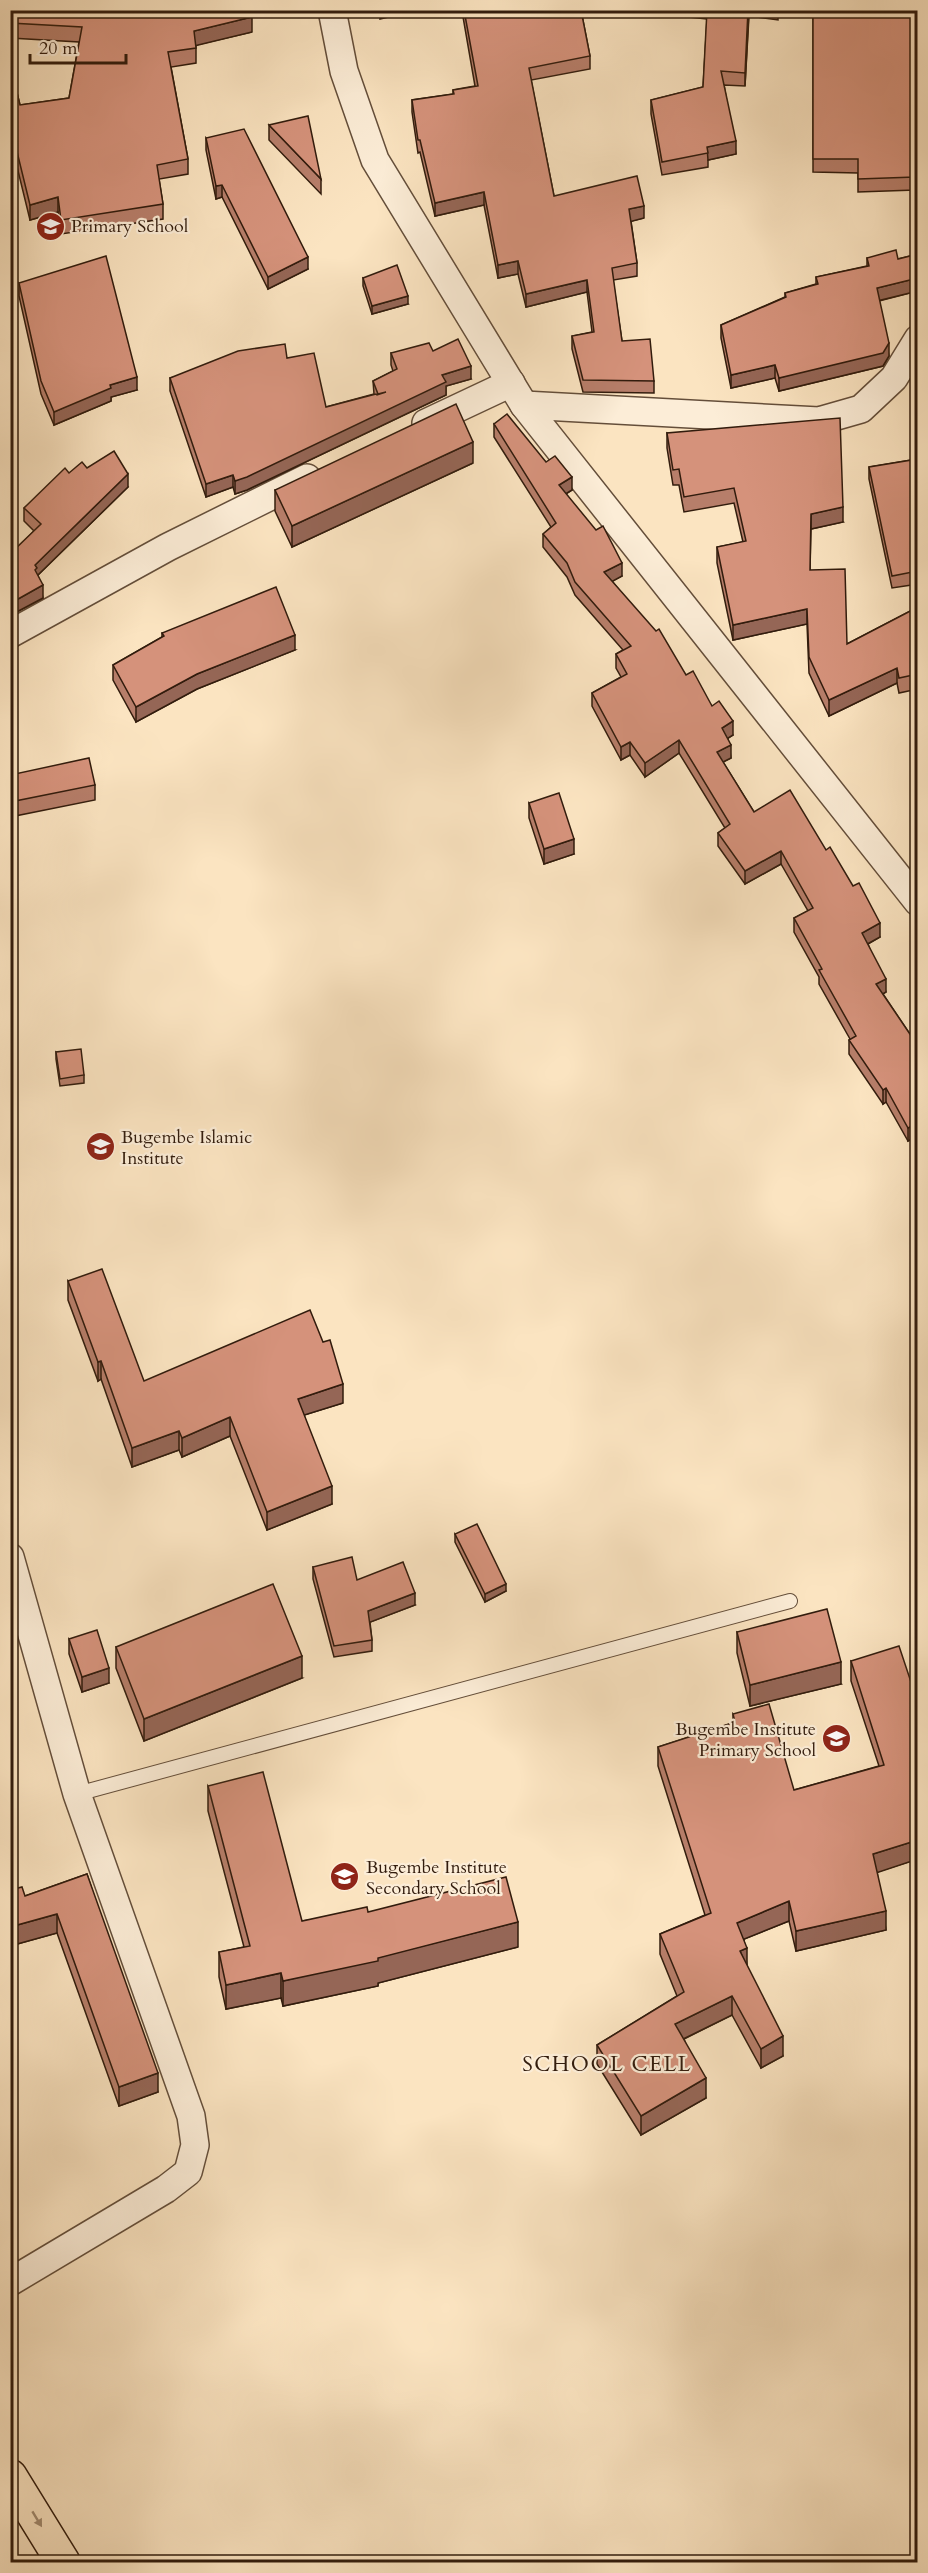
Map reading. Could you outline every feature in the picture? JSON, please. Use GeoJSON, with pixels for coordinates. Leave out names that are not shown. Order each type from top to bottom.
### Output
{"type":"FeatureCollection","features":[{"type":"Feature","properties":{"kind":"highway"},"geometry":{"type":"LineString","coordinates":[[10,2476],[63,2562]]}},
{"type":"Feature","properties":{"kind":"street"},"geometry":{"type":"LineString","coordinates":[[332,10],[344,71],[375,160],[517,394],[918,902]]}},
{"type":"Feature","properties":{"kind":"street"},"geometry":{"type":"LineString","coordinates":[[406,431],[517,394],[819,421],[861,409],[894,378],[918,339]]}},
{"type":"Feature","properties":{"kind":"street"},"geometry":{"type":"LineString","coordinates":[[10,634],[168,547],[334,465]]}},
{"type":"Feature","properties":{"kind":"street"},"geometry":{"type":"LineString","coordinates":[[10,1557],[77,1794],[191,2116],[195,2145],[188,2172],[166,2189],[10,2282]]}},
{"type":"Feature","properties":{"kind":"lane"},"geometry":{"type":"LineString","coordinates":[[77,1794],[790,1600]]}},
{"type":"Feature","properties":{"kind":"building"},"geometry":{"type":"Polygon","coordinates":[[[10,10],[251,10],[252,17],[194,31],[196,48],[168,52],[188,159],[157,165],[163,204],[61,220],[58,197],[30,205],[10,123],[10,64],[20,105],[69,98],[82,27],[10,23],[10,10]]]}},
{"type":"Feature","properties":{"kind":"building"},"geometry":{"type":"Polygon","coordinates":[[[464,10],[581,10],[590,56],[529,68],[554,196],[637,176],[644,206],[629,209],[637,263],[612,268],[622,341],[650,339],[654,381],[583,380],[572,336],[594,332],[587,280],[526,294],[518,261],[498,265],[484,192],[435,203],[420,140],[418,140],[412,100],[454,94],[453,90],[478,86],[464,10]]]}},
{"type":"Feature","properties":{"kind":"building"},"geometry":{"type":"Polygon","coordinates":[[[707,10],[748,10],[745,73],[721,71],[736,141],[707,147],[708,153],[662,162],[651,100],[703,87],[707,10]]]}},
{"type":"Feature","properties":{"kind":"building"},"geometry":{"type":"Polygon","coordinates":[[[813,10],[918,10],[918,113],[913,113],[915,177],[858,179],[858,159],[813,159],[813,10]]]}},
{"type":"Feature","properties":{"kind":"building"},"geometry":{"type":"Polygon","coordinates":[[[308,116],[321,179],[269,125],[308,116]]]}},
{"type":"Feature","properties":{"kind":"building"},"geometry":{"type":"Polygon","coordinates":[[[244,129],[308,257],[268,277],[222,185],[216,186],[206,138],[244,129]]]}},
{"type":"Feature","properties":{"kind":"building"},"geometry":{"type":"Polygon","coordinates":[[[896,250],[898,259],[918,254],[918,278],[877,288],[889,343],[883,353],[779,378],[775,365],[731,375],[721,325],[786,297],[785,293],[818,284],[816,277],[869,266],[867,258],[896,250]]]}},
{"type":"Feature","properties":{"kind":"building"},"geometry":{"type":"Polygon","coordinates":[[[106,256],[137,377],[110,385],[111,388],[54,412],[41,381],[19,283],[106,256]]]}},
{"type":"Feature","properties":{"kind":"building"},"geometry":{"type":"Polygon","coordinates":[[[397,265],[408,296],[372,306],[363,278],[397,265]]]}},
{"type":"Feature","properties":{"kind":"building"},"geometry":{"type":"Polygon","coordinates":[[[458,339],[471,366],[442,375],[446,382],[247,477],[235,481],[233,475],[206,484],[170,378],[238,351],[285,344],[287,358],[314,353],[326,407],[377,395],[386,392],[378,394],[373,381],[397,369],[391,353],[429,343],[433,351],[458,339]]]}},
{"type":"Feature","properties":{"kind":"building"},"geometry":{"type":"Polygon","coordinates":[[[456,404],[473,442],[292,526],[275,490],[456,404]]]}},
{"type":"Feature","properties":{"kind":"building"},"geometry":{"type":"Polygon","coordinates":[[[507,414],[546,462],[555,456],[572,477],[559,485],[596,530],[603,526],[622,563],[604,572],[656,631],[659,629],[686,675],[693,671],[712,706],[719,701],[733,721],[722,728],[731,745],[717,752],[754,812],[790,790],[826,850],[830,847],[853,886],[859,883],[880,923],[862,933],[886,979],[876,984],[918,1046],[918,1123],[908,1128],[886,1088],[883,1090],[849,1040],[856,1036],[819,970],[822,969],[794,918],[813,908],[781,851],[745,871],[718,833],[730,824],[679,740],[645,763],[630,742],[621,747],[592,693],[627,674],[616,654],[631,646],[575,582],[567,563],[543,534],[556,523],[494,424],[507,414]]]}},
{"type":"Feature","properties":{"kind":"building"},"geometry":{"type":"Polygon","coordinates":[[[840,418],[843,507],[811,514],[810,570],[845,569],[847,644],[918,607],[918,674],[899,678],[897,668],[829,700],[809,657],[807,609],[733,625],[717,547],[746,541],[734,488],[684,497],[679,469],[673,470],[667,433],[840,418]]]}},
{"type":"Feature","properties":{"kind":"building"},"geometry":{"type":"Polygon","coordinates":[[[114,451],[128,474],[35,565],[37,568],[35,570],[43,585],[11,603],[10,554],[41,524],[24,508],[65,468],[69,473],[82,462],[87,468],[114,451]]]}},
{"type":"Feature","properties":{"kind":"building"},"geometry":{"type":"Polygon","coordinates":[[[918,459],[918,571],[892,576],[869,467],[918,459]]]}},
{"type":"Feature","properties":{"kind":"building"},"geometry":{"type":"Polygon","coordinates":[[[276,587],[295,635],[197,674],[136,707],[113,665],[164,636],[162,633],[276,587]]]}},
{"type":"Feature","properties":{"kind":"building"},"geometry":{"type":"Polygon","coordinates":[[[89,758],[95,785],[10,802],[10,775],[89,758]]]}},
{"type":"Feature","properties":{"kind":"building"},"geometry":{"type":"Polygon","coordinates":[[[559,793],[574,839],[544,849],[529,803],[559,793]]]}},
{"type":"Feature","properties":{"kind":"building"},"geometry":{"type":"Polygon","coordinates":[[[81,1049],[84,1075],[60,1079],[56,1052],[81,1049]]]}},
{"type":"Feature","properties":{"kind":"building"},"geometry":{"type":"Polygon","coordinates":[[[102,1269],[144,1381],[310,1310],[323,1342],[330,1340],[343,1384],[298,1399],[332,1486],[267,1512],[230,1417],[182,1438],[179,1431],[132,1448],[101,1361],[98,1362],[68,1281],[102,1269]]]}},
{"type":"Feature","properties":{"kind":"building"},"geometry":{"type":"Polygon","coordinates":[[[477,1524],[506,1584],[485,1594],[455,1534],[477,1524]]]}},
{"type":"Feature","properties":{"kind":"building"},"geometry":{"type":"Polygon","coordinates":[[[352,1557],[357,1580],[403,1562],[415,1593],[368,1611],[372,1640],[334,1646],[313,1567],[352,1557]]]}},
{"type":"Feature","properties":{"kind":"building"},"geometry":{"type":"Polygon","coordinates":[[[273,1584],[302,1656],[144,1719],[116,1647],[273,1584]]]}},
{"type":"Feature","properties":{"kind":"building"},"geometry":{"type":"Polygon","coordinates":[[[827,1609],[841,1662],[750,1685],[737,1632],[827,1609]]]}},
{"type":"Feature","properties":{"kind":"building"},"geometry":{"type":"Polygon","coordinates":[[[97,1630],[109,1668],[82,1677],[69,1639],[97,1630]]]}},
{"type":"Feature","properties":{"kind":"building"},"geometry":{"type":"Polygon","coordinates":[[[899,1646],[918,1703],[918,1840],[873,1854],[886,1911],[796,1931],[789,1901],[737,1923],[747,1948],[740,1951],[783,2036],[761,2049],[732,1996],[675,2024],[706,2078],[641,2116],[597,2045],[684,1992],[660,1934],[711,1913],[658,1747],[735,1722],[733,1714],[769,1704],[794,1790],[884,1765],[851,1661],[899,1646]]]}},
{"type":"Feature","properties":{"kind":"building"},"geometry":{"type":"Polygon","coordinates":[[[263,1772],[302,1921],[367,1907],[368,1912],[506,1877],[518,1922],[378,1958],[378,1961],[283,1981],[281,1973],[226,1985],[219,1952],[250,1946],[208,1786],[263,1772]]]}},
{"type":"Feature","properties":{"kind":"building"},"geometry":{"type":"Polygon","coordinates":[[[87,1874],[158,2073],[119,2087],[57,1914],[10,1927],[10,1890],[22,1887],[25,1896],[87,1874]]]}},
{"type":"Feature","properties":{"kind":"place","name":"Primary School"},"geometry":{"type":"Point","coordinates":[50,226]}},
{"type":"Feature","properties":{"kind":"place","name":"Bugembe Islamic Institute"},"geometry":{"type":"Point","coordinates":[100,1147]}},
{"type":"Feature","properties":{"kind":"place","name":"Bugembe Institute Primary School"},"geometry":{"type":"Point","coordinates":[837,1739]}},
{"type":"Feature","properties":{"kind":"place","name":"Bugembe Institute Secondary School"},"geometry":{"type":"Point","coordinates":[345,1877]}},
{"type":"Feature","properties":{"kind":"district","name":"SCHOOL CELL"},"geometry":{"type":"Point","coordinates":[607,2064]}}]}
